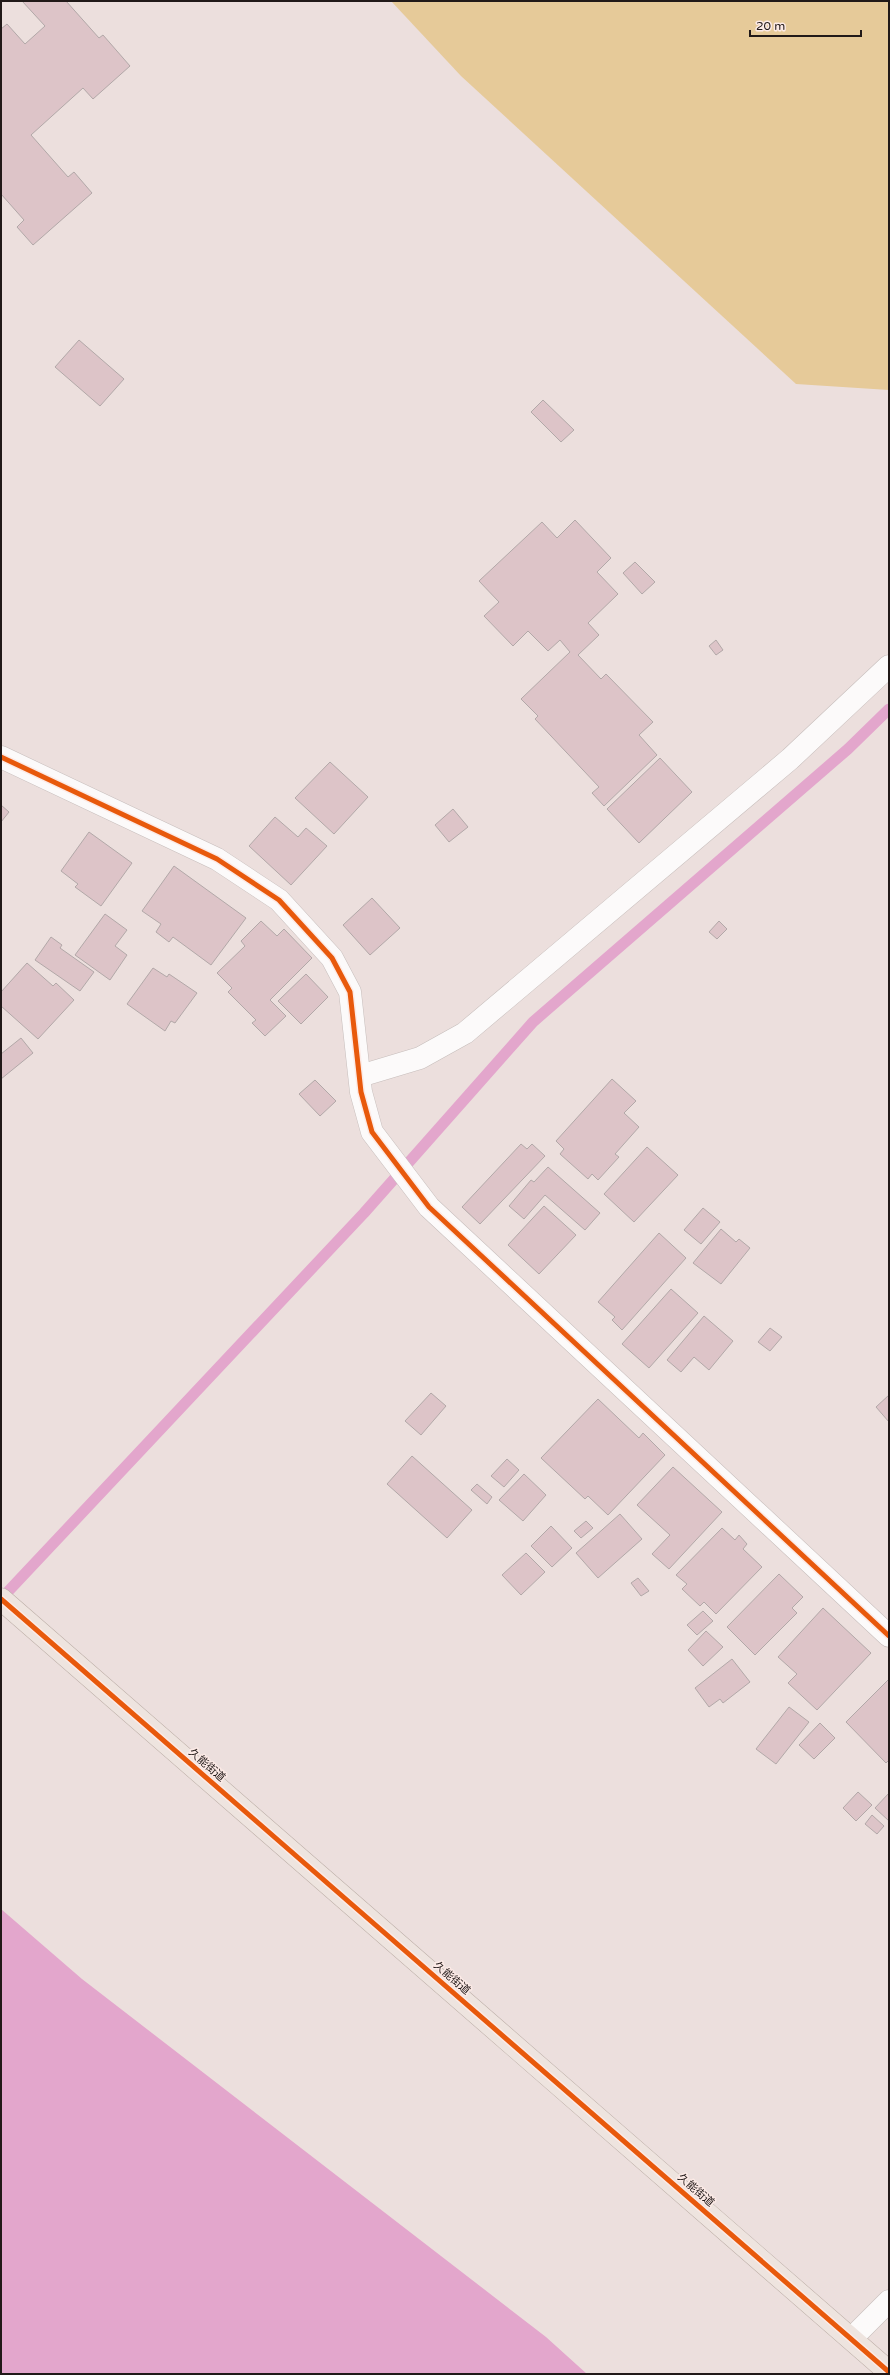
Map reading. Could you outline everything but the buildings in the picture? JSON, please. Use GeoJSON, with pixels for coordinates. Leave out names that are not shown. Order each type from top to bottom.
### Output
{"type":"FeatureCollection","features":[{"type":"Feature","properties":{"kind":"highway","name":"久能街道"},"geometry":{"type":"LineString","coordinates":[[1,1599],[852,2338],[889,2372]]}},
{"type":"Feature","properties":{"kind":"street"},"geometry":{"type":"LineString","coordinates":[[360,1076],[420,1058],[465,1033],[784,765],[889,666]]}},
{"type":"Feature","properties":{"kind":"street"},"geometry":{"type":"LineString","coordinates":[[1,757],[217,858],[279,900],[332,958],[350,992],[360,1076],[372,1132],[429,1207],[889,1636]]}},
{"type":"Feature","properties":{"kind":"street"},"geometry":{"type":"LineString","coordinates":[[852,2338],[889,2301]]}},
{"type":"Feature","properties":{"kind":"shaded area"},"geometry":{"type":"Polygon","coordinates":[[[391,1],[889,1],[889,390],[796,384],[461,76],[391,1]]]}},
{"type":"Feature","properties":{"kind":"shaded area"},"geometry":{"type":"Polygon","coordinates":[[[1,1909],[82,1979],[546,2337],[587,2374],[1,2374],[1,1909]]]}},
{"type":"Feature","properties":{"kind":"waterway"},"geometry":{"type":"LineString","coordinates":[[1,1599],[364,1213],[533,1022],[848,749],[889,709]]}},
{"type":"Feature","properties":{"kind":"cycle path"},"geometry":{"type":"LineString","coordinates":[[1,757],[217,859],[279,900],[332,958],[350,992],[361,1092],[372,1132],[429,1207],[889,1636]]}},
{"type":"Feature","properties":{"kind":"cycle path"},"geometry":{"type":"LineString","coordinates":[[1,1599],[889,2372]]}}]}
